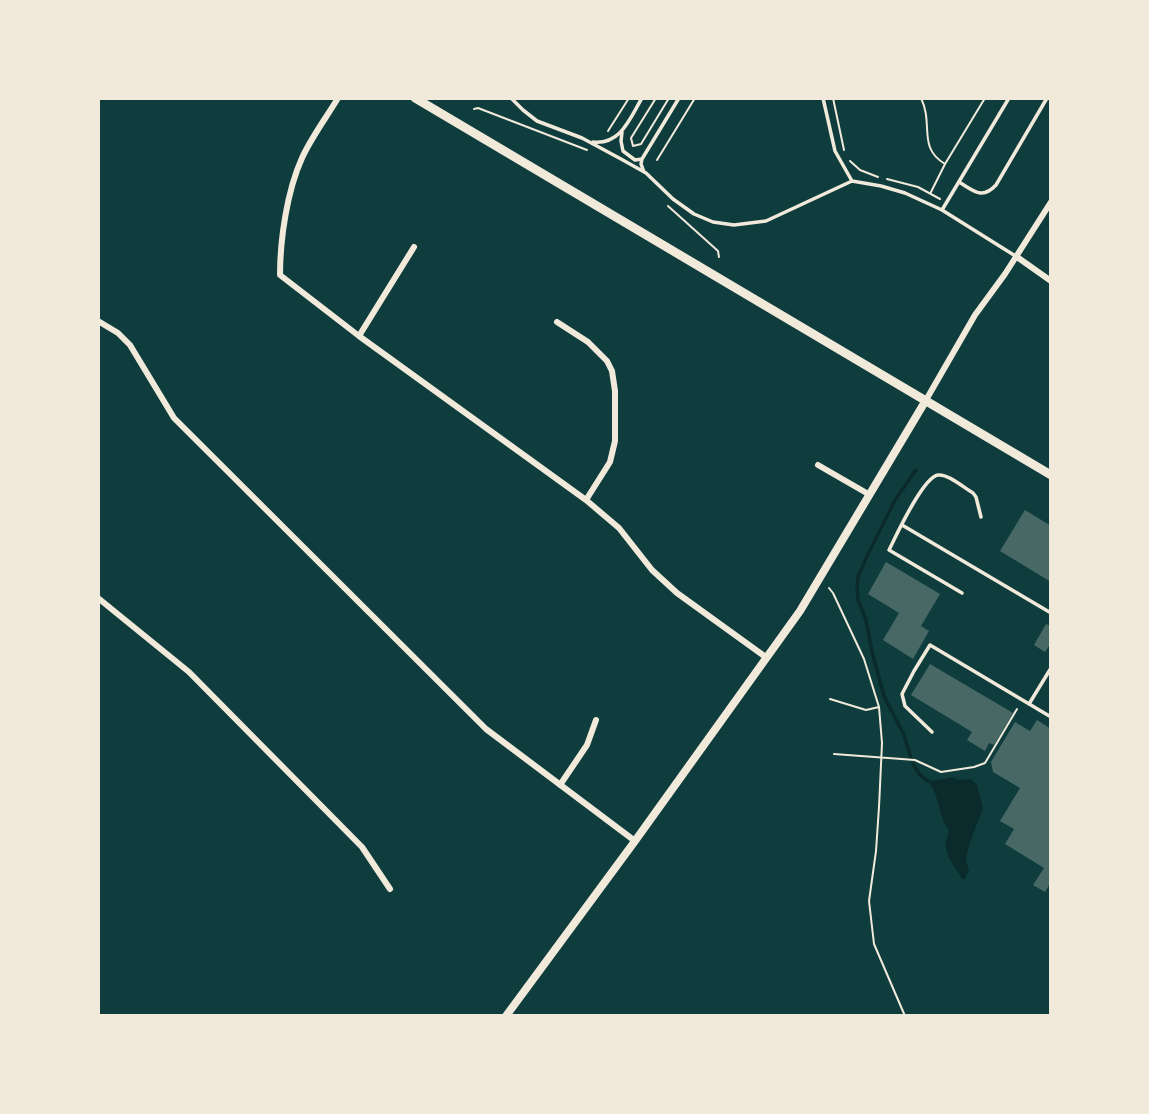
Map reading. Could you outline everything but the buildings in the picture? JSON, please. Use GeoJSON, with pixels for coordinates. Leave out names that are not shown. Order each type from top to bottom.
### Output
{"type":"FeatureCollection","features":[{"type":"Feature","properties":{"kind":"main road"},"geometry":{"type":"LineString","coordinates":[[415,98],[1051,475]]}},
{"type":"Feature","properties":{"kind":"street"},"geometry":{"type":"LineString","coordinates":[[338,98],[302,159],[289,200],[280,254],[280,275],[359,337],[586,500],[620,528],[652,569],[677,593],[767,658]]}},
{"type":"Feature","properties":{"kind":"street"},"geometry":{"type":"LineString","coordinates":[[506,1016],[800,611],[975,315],[1017,257],[1051,202]]}},
{"type":"Feature","properties":{"kind":"street"},"geometry":{"type":"LineString","coordinates":[[359,337],[414,247]]}},
{"type":"Feature","properties":{"kind":"street"},"geometry":{"type":"LineString","coordinates":[[1017,257],[1051,281]]}},
{"type":"Feature","properties":{"kind":"street"},"geometry":{"type":"LineString","coordinates":[[98,321],[118,333],[130,345],[174,418],[486,729],[635,841]]}},
{"type":"Feature","properties":{"kind":"street"},"geometry":{"type":"LineString","coordinates":[[557,322],[588,342],[607,361],[612,371],[615,391],[615,441],[610,462],[586,500]]}},
{"type":"Feature","properties":{"kind":"street"},"geometry":{"type":"LineString","coordinates":[[818,464],[870,495]]}},
{"type":"Feature","properties":{"kind":"street"},"geometry":{"type":"LineString","coordinates":[[98,598],[189,672],[362,847],[390,889]]}},
{"type":"Feature","properties":{"kind":"street"},"geometry":{"type":"LineString","coordinates":[[560,785],[587,745],[596,720]]}},
{"type":"Feature","properties":{"kind":"lane"},"geometry":{"type":"LineString","coordinates":[[511,98],[537,121],[590,142],[646,173]]}},
{"type":"Feature","properties":{"kind":"lane"},"geometry":{"type":"LineString","coordinates":[[642,98],[623,130],[621,141],[623,151],[635,160],[642,159]]}},
{"type":"Feature","properties":{"kind":"lane"},"geometry":{"type":"LineString","coordinates":[[679,98],[642,159],[641,167],[673,199],[694,214],[715,222],[734,225],[766,221],[852,181],[905,193],[942,211],[1017,257]]}},
{"type":"Feature","properties":{"kind":"lane"},"geometry":{"type":"LineString","coordinates":[[822,98],[835,151],[852,181]]}},
{"type":"Feature","properties":{"kind":"lane"},"geometry":{"type":"LineString","coordinates":[[942,211],[1009,98]]}},
{"type":"Feature","properties":{"kind":"lane"},"geometry":{"type":"LineString","coordinates":[[959,182],[979,193],[990,192],[1047,98]]}},
{"type":"Feature","properties":{"kind":"lane"},"geometry":{"type":"LineString","coordinates":[[590,142],[607,142],[623,130]]}},
{"type":"Feature","properties":{"kind":"lane"},"geometry":{"type":"LineString","coordinates":[[962,593],[889,550],[918,496],[933,477],[946,477],[973,493],[981,517]]}},
{"type":"Feature","properties":{"kind":"lane"},"geometry":{"type":"LineString","coordinates":[[902,525],[1051,613]]}},
{"type":"Feature","properties":{"kind":"lane"},"geometry":{"type":"LineString","coordinates":[[932,732],[905,706],[902,694],[930,645],[1051,717]]}},
{"type":"Feature","properties":{"kind":"lane"},"geometry":{"type":"LineString","coordinates":[[1029,704],[1051,668]]}},
{"type":"Feature","properties":{"kind":"path"},"geometry":{"type":"LineString","coordinates":[[608,131],[629,98]]}},
{"type":"Feature","properties":{"kind":"path"},"geometry":{"type":"LineString","coordinates":[[656,98],[631,138],[633,146],[640,144],[669,98]]}},
{"type":"Feature","properties":{"kind":"path"},"geometry":{"type":"LineString","coordinates":[[657,160],[695,98]]}},
{"type":"Feature","properties":{"kind":"path"},"geometry":{"type":"LineString","coordinates":[[833,98],[842,144],[852,164],[860,170],[930,193],[941,200]]}},
{"type":"Feature","properties":{"kind":"path"},"geometry":{"type":"LineString","coordinates":[[921,98],[931,153],[945,164]]}},
{"type":"Feature","properties":{"kind":"path"},"geometry":{"type":"LineString","coordinates":[[930,193],[985,98]]}},
{"type":"Feature","properties":{"kind":"path"},"geometry":{"type":"LineString","coordinates":[[474,109],[478,108],[593,152]]}},
{"type":"Feature","properties":{"kind":"path"},"geometry":{"type":"LineString","coordinates":[[662,200],[718,251],[719,257]]}},
{"type":"Feature","properties":{"kind":"path"},"geometry":{"type":"LineString","coordinates":[[829,588],[864,659],[879,707],[882,743],[876,851],[869,901],[874,944],[905,1016]]}},
{"type":"Feature","properties":{"kind":"path"},"geometry":{"type":"LineString","coordinates":[[830,699],[866,710],[879,707]]}},
{"type":"Feature","properties":{"kind":"path"},"geometry":{"type":"LineString","coordinates":[[834,754],[915,760],[941,772],[974,767],[985,763],[1017,709]]}},
{"type":"Feature","properties":{"kind":"water"},"geometry":{"type":"Polygon","coordinates":[[[952,777],[959,780],[971,779],[977,785],[983,808],[969,845],[966,860],[969,871],[966,879],[962,879],[949,858],[945,845],[949,830],[928,781],[952,777]]]}},
{"type":"Feature","properties":{"kind":"waterway"},"geometry":{"type":"LineString","coordinates":[[911,758],[904,735],[884,696],[857,589],[858,577],[867,556],[895,500],[916,470]]}},
{"type":"Feature","properties":{"kind":"waterway"},"geometry":{"type":"LineString","coordinates":[[913,764],[928,781]]}}]}
